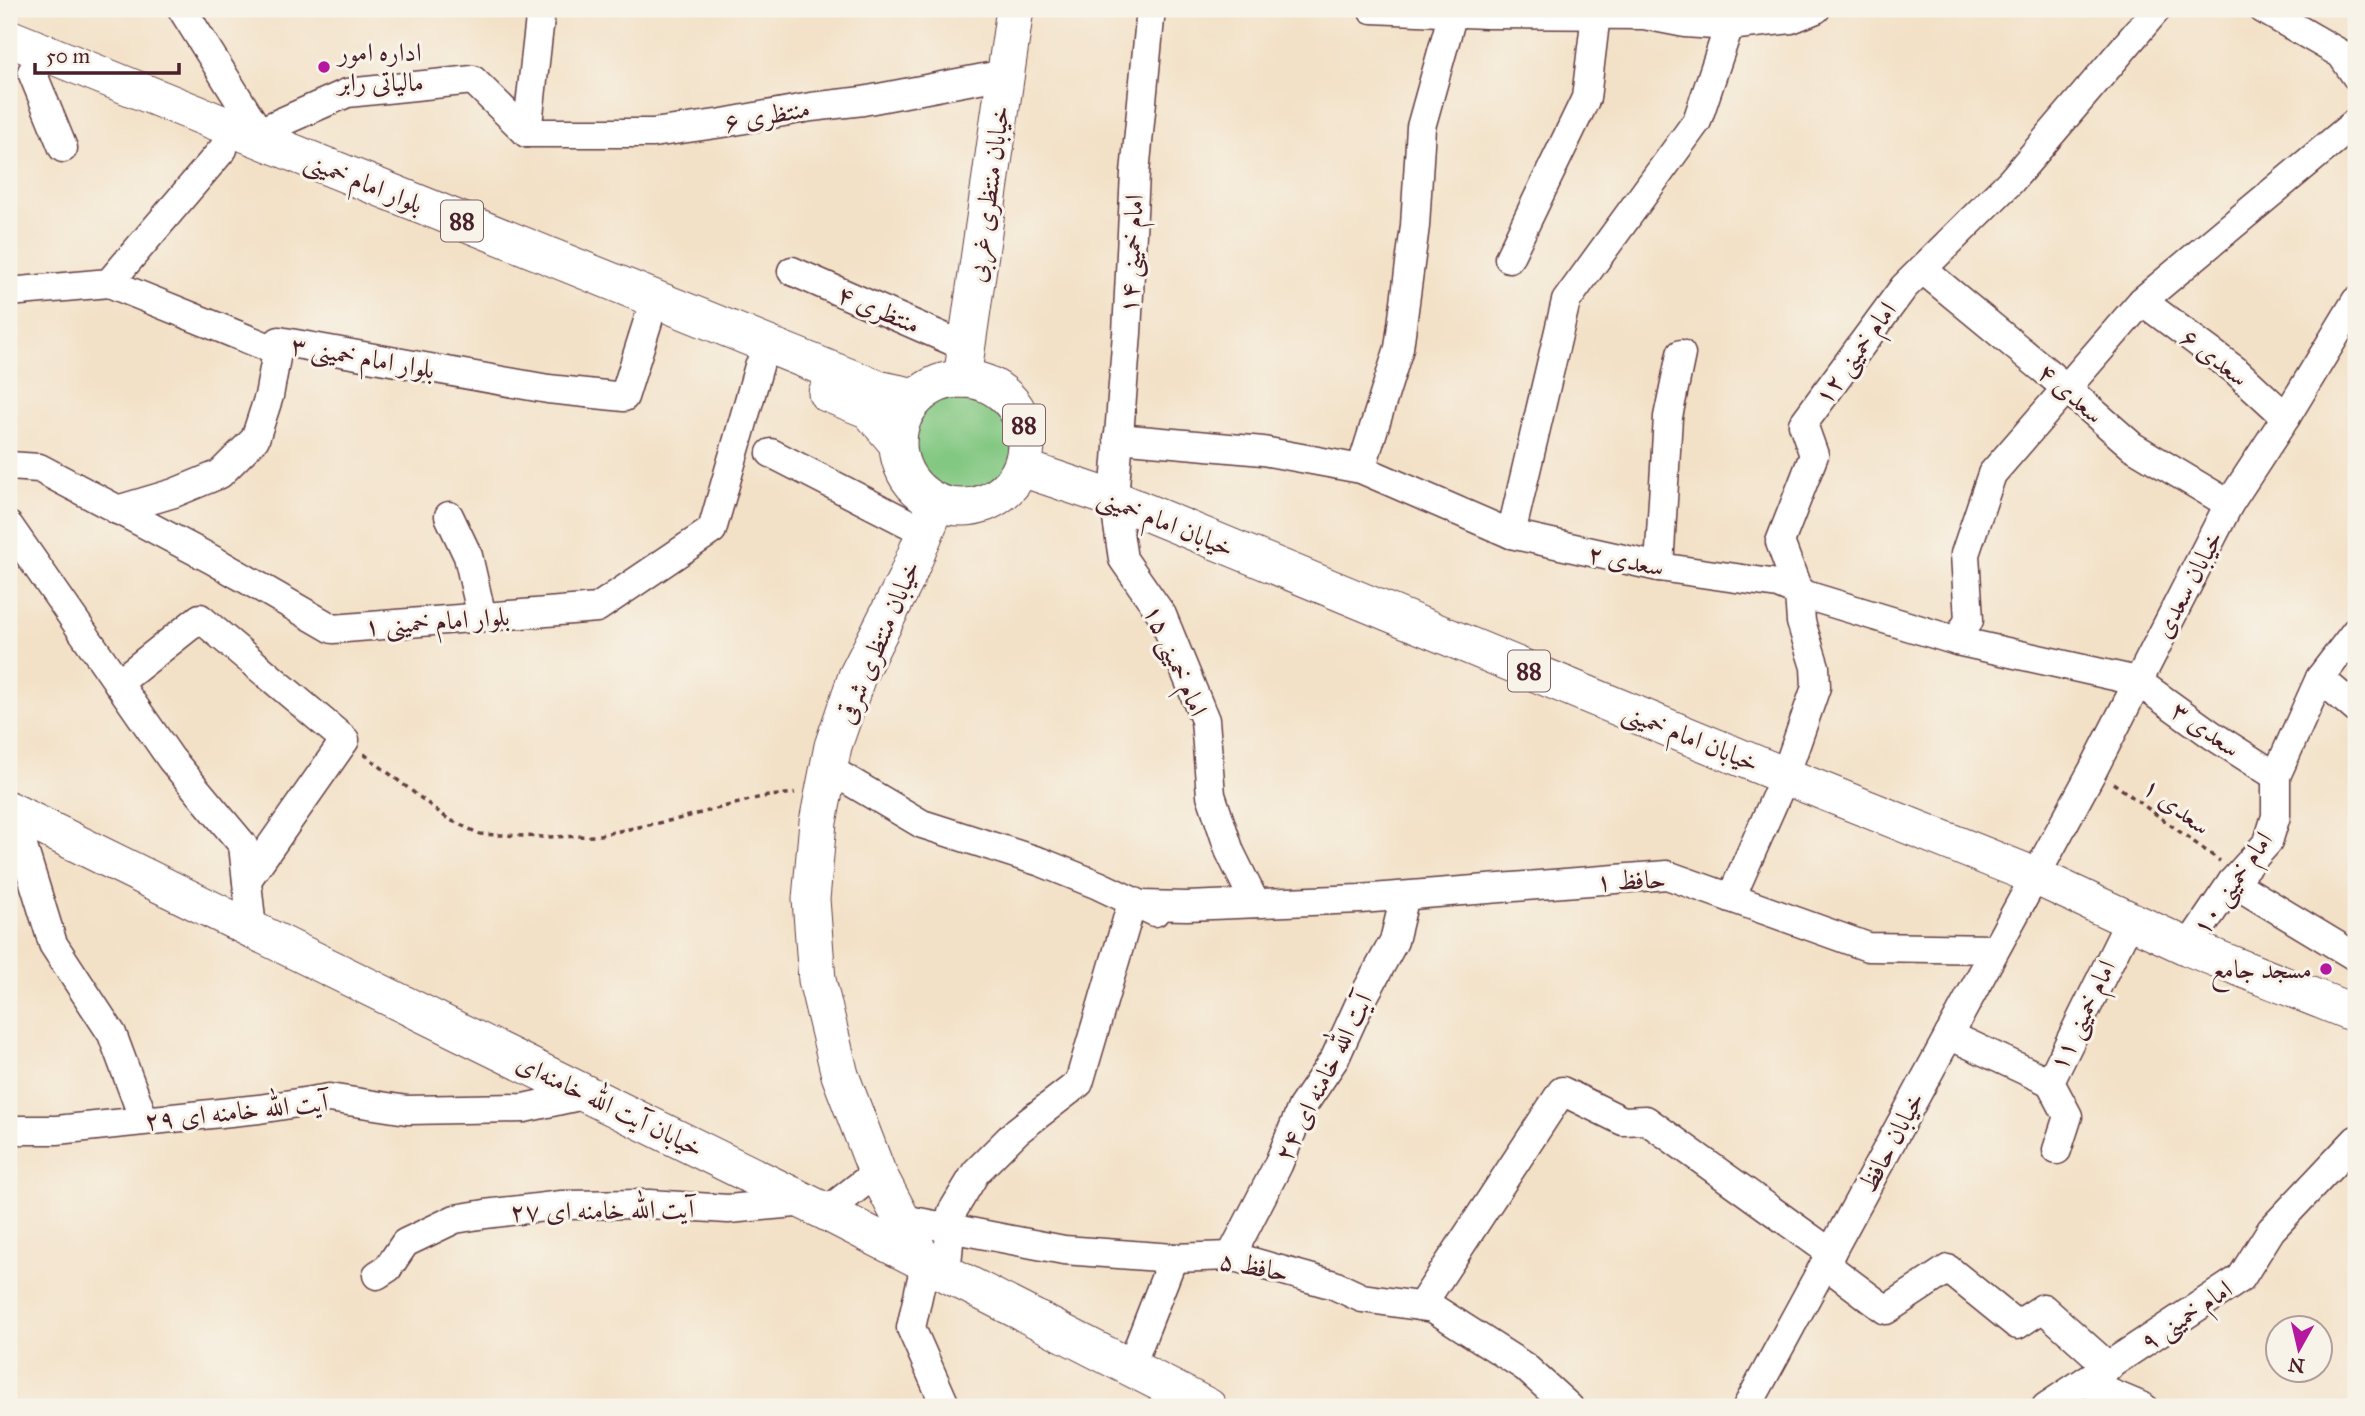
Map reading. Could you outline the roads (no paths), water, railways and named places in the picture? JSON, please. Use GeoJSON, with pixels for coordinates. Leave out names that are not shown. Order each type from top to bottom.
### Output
{"type":"FeatureCollection","features":[{"type":"Feature","properties":{"kind":"main road","name":"خیابان منتظری غربی"},"geometry":{"type":"LineString","coordinates":[[964,363],[1006,74],[1019,10]]}},
{"type":"Feature","properties":{"kind":"main road","name":"بلوار امام خمینی"},"geometry":{"type":"LineString","coordinates":[[9,38],[244,139],[648,321],[869,410],[897,443]]}},
{"type":"Feature","properties":{"kind":"main road","name":"بلوار امام خمینی"},"geometry":{"type":"LineString","coordinates":[[20,67],[244,139],[878,389],[916,397]]}},
{"type":"Feature","properties":{"kind":"main road"},"geometry":{"type":"LineString","coordinates":[[897,443],[899,426],[916,397],[930,387],[946,381],[964,363]]}},
{"type":"Feature","properties":{"kind":"main road","name":"88"},"geometry":{"type":"LineString","coordinates":[[897,443],[900,461],[908,479],[920,493],[931,517],[956,507],[977,506],[995,498],[1011,485],[1022,468],[1027,448],[1025,427],[1016,408],[1002,392],[983,382],[964,363]]}},
{"type":"Feature","properties":{"kind":"main road","name":"خیابان امام خمینی"},"geometry":{"type":"LineString","coordinates":[[1022,468],[1114,499],[1785,776],[2035,876],[2188,947],[2356,1014]]}},
{"type":"Feature","properties":{"kind":"main road","name":"خیابان منتظری شرقی"},"geometry":{"type":"LineString","coordinates":[[931,517],[905,579],[858,676],[833,746],[818,822],[811,899],[817,980],[840,1075],[877,1172],[935,1269]]}},
{"type":"Feature","properties":{"kind":"main road","name":"خیابان آیت الله خامنه‌ای"},"geometry":{"type":"LineString","coordinates":[[10,811],[816,1207],[1208,1407]]}},
{"type":"Feature","properties":{"kind":"street"},"geometry":{"type":"LineString","coordinates":[[181,9],[244,139]]}},
{"type":"Feature","properties":{"kind":"street"},"geometry":{"type":"LineString","coordinates":[[527,133],[541,9]]}},
{"type":"Feature","properties":{"kind":"street","name":"امام خمینی ۱۴"},"geometry":{"type":"LineString","coordinates":[[1114,499],[1127,333],[1135,173],[1151,9]]}},
{"type":"Feature","properties":{"kind":"street"},"geometry":{"type":"LineString","coordinates":[[1372,9],[1644,15],[1685,23],[1728,26],[1791,19],[1816,9]]}},
{"type":"Feature","properties":{"kind":"street","name":"امام خمینی ۱۲"},"geometry":{"type":"LineString","coordinates":[[1731,898],[1785,776],[1816,687],[1815,667],[1801,622],[1799,593],[1780,542],[1814,455],[1803,424],[1904,287],[2011,181],[2157,9]]}},
{"type":"Feature","properties":{"kind":"street"},"geometry":{"type":"LineString","coordinates":[[2263,9],[2341,54],[2356,76]]}},
{"type":"Feature","properties":{"kind":"street"},"geometry":{"type":"LineString","coordinates":[[1361,469],[1399,348],[1415,226],[1421,127],[1454,10]]}},
{"type":"Feature","properties":{"kind":"street"},"geometry":{"type":"LineString","coordinates":[[1509,258],[1586,98],[1596,15]]}},
{"type":"Feature","properties":{"kind":"street"},"geometry":{"type":"LineString","coordinates":[[1511,534],[1566,301],[1696,121],[1728,26]]}},
{"type":"Feature","properties":{"kind":"street"},"geometry":{"type":"LineString","coordinates":[[20,67],[63,148]]}},
{"type":"Feature","properties":{"kind":"street","name":"منتظری ۶"},"geometry":{"type":"LineString","coordinates":[[527,133],[653,132],[863,101],[1006,74]]}},
{"type":"Feature","properties":{"kind":"street"},"geometry":{"type":"LineString","coordinates":[[109,283],[244,139],[347,93],[473,80],[527,133]]}},
{"type":"Feature","properties":{"kind":"street"},"geometry":{"type":"LineString","coordinates":[[1957,641],[1969,620],[1965,554],[1992,474],[2142,301],[2356,122]]}},
{"type":"Feature","properties":{"kind":"street","name":"سعدی ۴"},"geometry":{"type":"LineString","coordinates":[[1923,269],[2132,446],[2229,504]]}},
{"type":"Feature","properties":{"kind":"street","name":"منتظری ۴"},"geometry":{"type":"LineString","coordinates":[[792,271],[964,363]]}},
{"type":"Feature","properties":{"kind":"street"},"geometry":{"type":"LineString","coordinates":[[9,292],[109,283],[277,351]]}},
{"type":"Feature","properties":{"kind":"street","name":"سعدی ۶"},"geometry":{"type":"LineString","coordinates":[[2142,301],[2235,370],[2286,417]]}},
{"type":"Feature","properties":{"kind":"street","name":"خیابان سعدی"},"geometry":{"type":"LineString","coordinates":[[2035,876],[2094,768],[2229,504],[2286,417],[2356,301]]}},
{"type":"Feature","properties":{"kind":"street","name":"بلوار امام خمینی ۳"},"geometry":{"type":"LineString","coordinates":[[117,510],[174,493],[220,474],[255,439],[270,396],[279,341],[548,388],[624,397],[648,321]]}},
{"type":"Feature","properties":{"kind":"street"},"geometry":{"type":"LineString","coordinates":[[1658,568],[1668,417],[1681,354]]}},
{"type":"Feature","properties":{"kind":"street","name":"بلوار امام خمینی ۱"},"geometry":{"type":"LineString","coordinates":[[9,466],[39,468],[212,560],[333,629],[597,608],[712,530],[759,366]]}},
{"type":"Feature","properties":{"kind":"street","name":"سعدی ۲"},"geometry":{"type":"LineString","coordinates":[[1118,438],[1263,452],[1361,469],[1511,534],[1658,568],[1778,584],[1799,593],[1957,641],[2137,681]]}},
{"type":"Feature","properties":{"kind":"street"},"geometry":{"type":"LineString","coordinates":[[771,453],[931,517]]}},
{"type":"Feature","properties":{"kind":"street","name":"امام خمینی ۱۵"},"geometry":{"type":"LineString","coordinates":[[1114,499],[1123,559],[1162,615],[1205,720],[1211,795],[1230,852],[1255,903]]}},
{"type":"Feature","properties":{"kind":"street"},"geometry":{"type":"LineString","coordinates":[[449,516],[468,556],[482,617]]}},
{"type":"Feature","properties":{"kind":"street"},"geometry":{"type":"LineString","coordinates":[[9,526],[171,759],[243,845],[252,929]]}},
{"type":"Feature","properties":{"kind":"street"},"geometry":{"type":"LineString","coordinates":[[118,682],[200,618],[345,740],[247,880]]}},
{"type":"Feature","properties":{"kind":"street","name":"امام خمینی ۱۰"},"geometry":{"type":"LineString","coordinates":[[2188,947],[2235,879],[2268,842],[2276,816],[2276,776],[2320,678],[2356,631]]}},
{"type":"Feature","properties":{"kind":"street"},"geometry":{"type":"LineString","coordinates":[[2320,678],[2356,709]]}},
{"type":"Feature","properties":{"kind":"street","name":"سعدی ۳"},"geometry":{"type":"LineString","coordinates":[[2137,681],[2212,735],[2276,776]]}},
{"type":"Feature","properties":{"kind":"street"},"geometry":{"type":"LineString","coordinates":[[827,779],[922,824],[1041,862],[1098,885],[1175,922]]}},
{"type":"Feature","properties":{"kind":"street"},"geometry":{"type":"LineString","coordinates":[[10,811],[53,944],[112,1034],[144,1120]]}},
{"type":"Feature","properties":{"kind":"street","name":"حافظ ۱"},"geometry":{"type":"LineString","coordinates":[[1140,905],[1187,906],[1405,895],[1667,874],[1868,947],[1995,949]]}},
{"type":"Feature","properties":{"kind":"street","name":"خیابان حافظ"},"geometry":{"type":"LineString","coordinates":[[1748,1407],[2035,876]]}},
{"type":"Feature","properties":{"kind":"street"},"geometry":{"type":"LineString","coordinates":[[2235,879],[2356,957]]}},
{"type":"Feature","properties":{"kind":"street","name":"آیت الله خامنه ای ۲۴"},"geometry":{"type":"LineString","coordinates":[[1231,1256],[1278,1165],[1302,1107],[1335,1058],[1359,1005],[1394,941],[1405,895]]}},
{"type":"Feature","properties":{"kind":"street"},"geometry":{"type":"LineString","coordinates":[[946,1407],[911,1328],[935,1269],[952,1212],[976,1172],[1017,1131],[1079,1083],[1129,913],[1140,905]]}},
{"type":"Feature","properties":{"kind":"street","name":"امام خمینی ۱۱"},"geometry":{"type":"LineString","coordinates":[[2057,1150],[2068,1116],[2050,1082],[2130,920]]}},
{"type":"Feature","properties":{"kind":"street"},"geometry":{"type":"LineString","coordinates":[[1949,1035],[2050,1082]]}},
{"type":"Feature","properties":{"kind":"street"},"geometry":{"type":"LineString","coordinates":[[1421,1306],[1562,1091],[1623,1122],[1646,1120],[1828,1258],[1886,1310],[1948,1269],[2017,1325],[2043,1308],[2098,1375],[2143,1407]]}},
{"type":"Feature","properties":{"kind":"street","name":"آیت الله خامنه ای ۲۹"},"geometry":{"type":"LineString","coordinates":[[9,1130],[57,1130],[259,1110],[329,1098],[407,1110],[524,1108],[588,1094]]}},
{"type":"Feature","properties":{"kind":"street","name":"امام خمینی ۹"},"geometry":{"type":"LineString","coordinates":[[2046,1407],[2241,1278],[2271,1230],[2356,1140]]}},
{"type":"Feature","properties":{"kind":"street"},"geometry":{"type":"LineString","coordinates":[[816,1207],[877,1172]]}},
{"type":"Feature","properties":{"kind":"street","name":"آیت الله خامنه ای ۲۷"},"geometry":{"type":"LineString","coordinates":[[377,1275],[388,1268],[405,1243],[455,1219],[485,1214],[562,1205],[649,1204],[728,1209],[816,1207]]}},
{"type":"Feature","properties":{"kind":"street","name":"حافظ ۵"},"geometry":{"type":"LineString","coordinates":[[903,1219],[1064,1250],[1173,1258],[1231,1256],[1334,1285],[1362,1298],[1433,1308],[1525,1367],[1569,1407]]}},
{"type":"Feature","properties":{"kind":"street"},"geometry":{"type":"LineString","coordinates":[[1130,1368],[1173,1258]]}},
{"type":"Feature","properties":{"kind":"place","name":"اداره امور مالیاتی رابر"},"geometry":{"type":"Point","coordinates":[324,67]}},
{"type":"Feature","properties":{"kind":"place","name":"مسجد جامع"},"geometry":{"type":"Point","coordinates":[2326,969]}}]}
